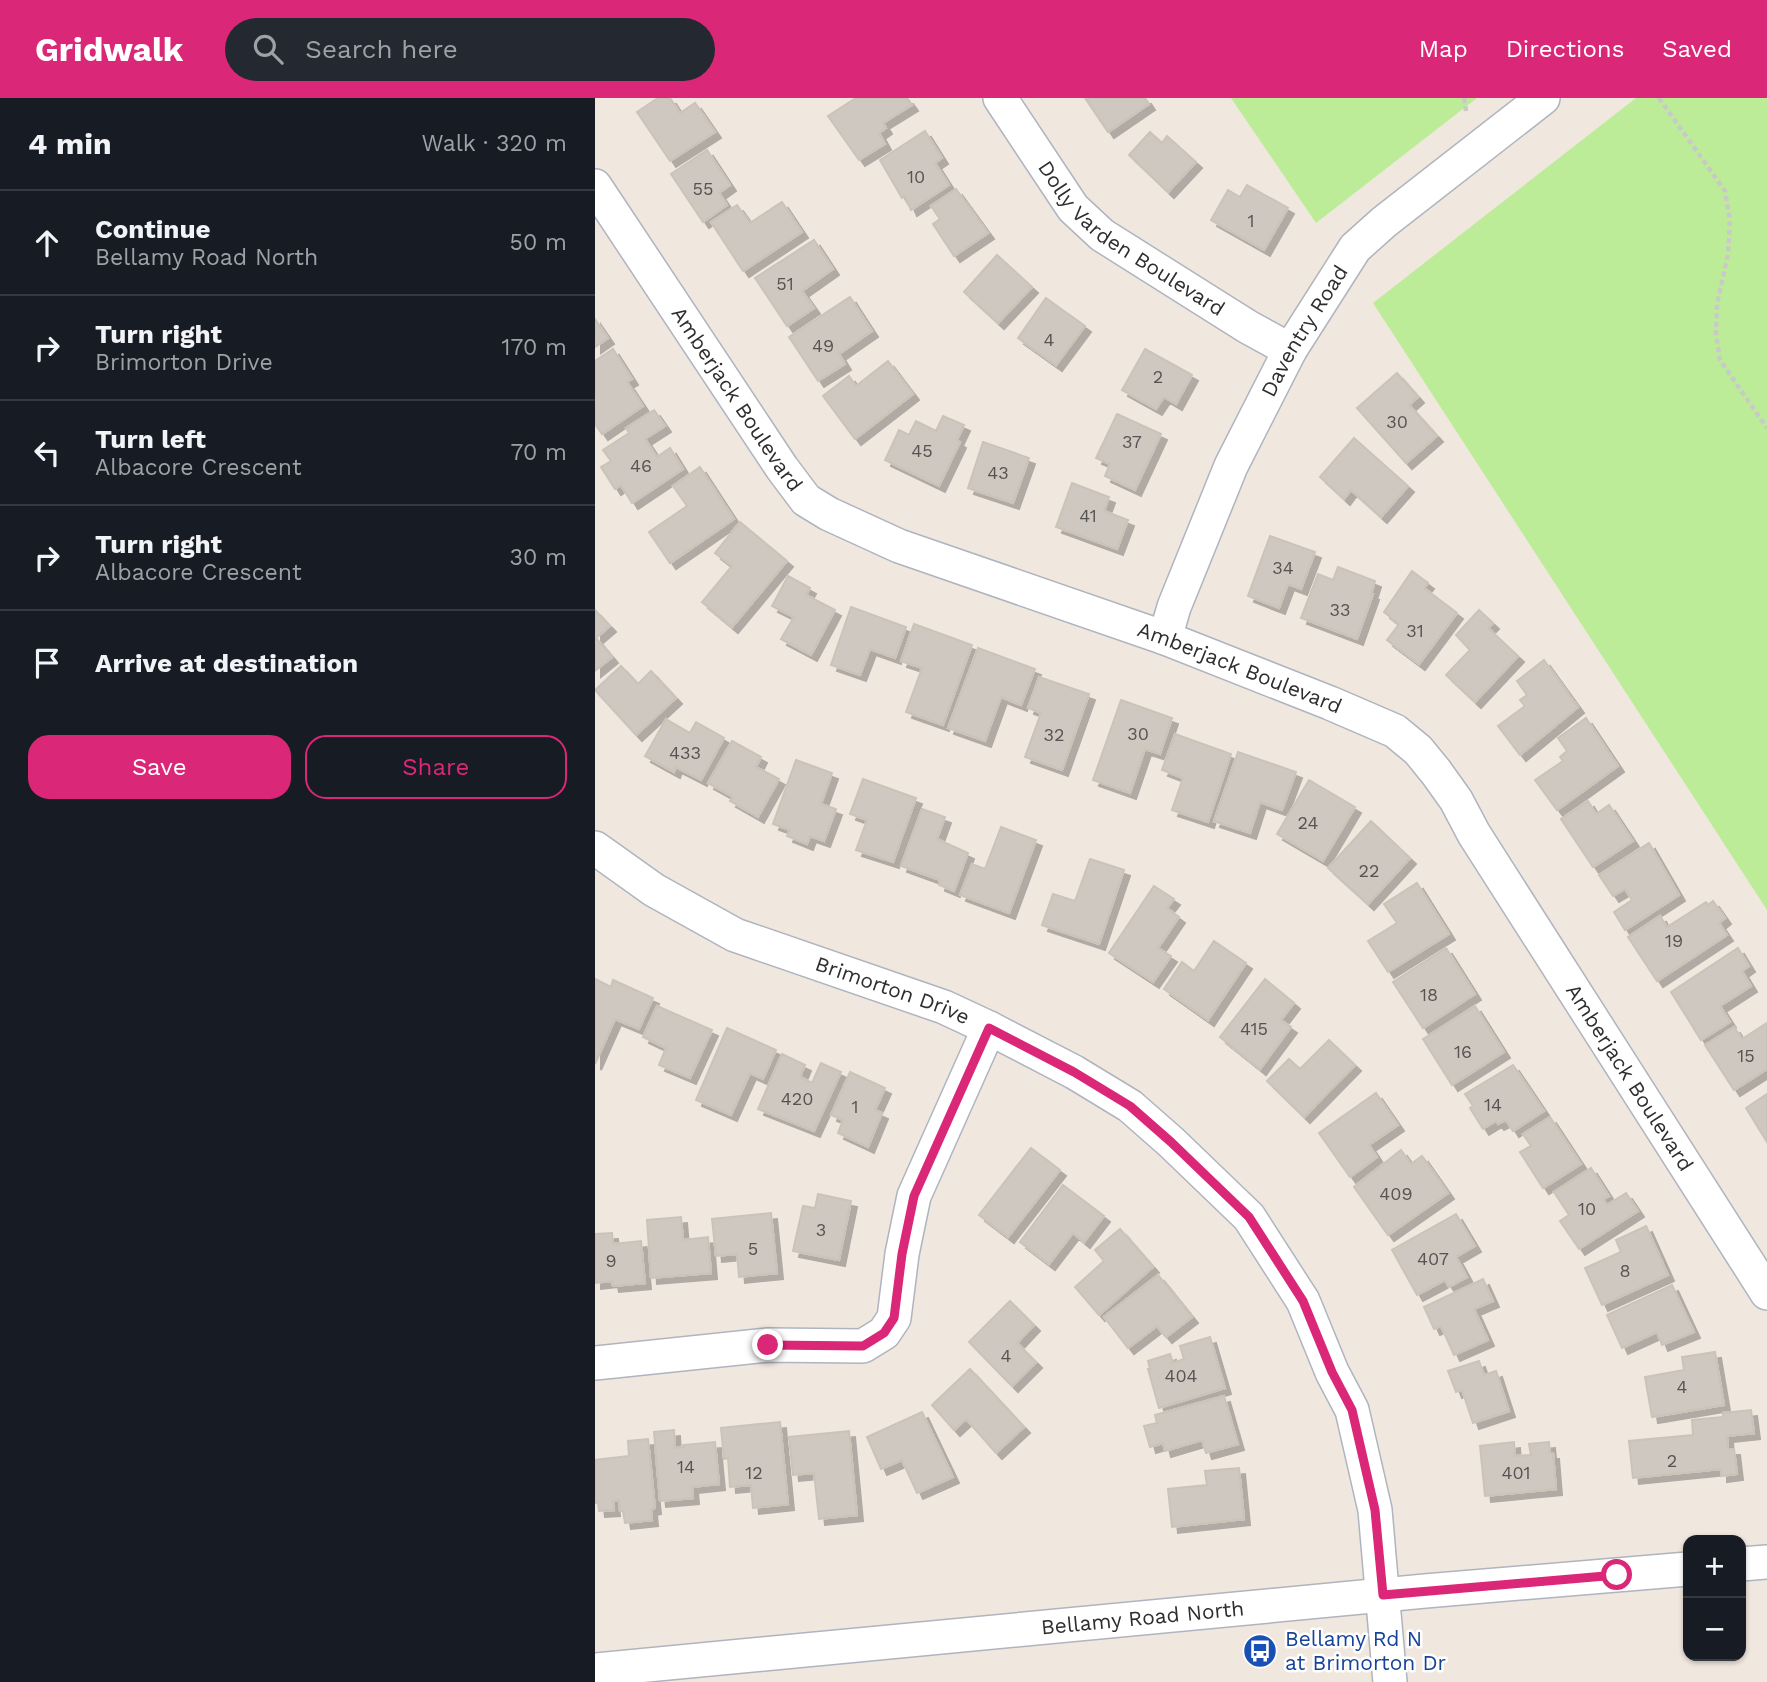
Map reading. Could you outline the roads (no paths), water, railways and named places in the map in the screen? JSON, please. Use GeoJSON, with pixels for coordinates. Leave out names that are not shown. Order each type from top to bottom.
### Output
{"type":"FeatureCollection","features":[{"type":"Feature","properties":{"kind":"street","name":"Dolly Varden Boulevard"},"geometry":{"type":"LineString","coordinates":[[1000,98],[1073,208],[1102,235],[1248,327],[1290,350]]}},
{"type":"Feature","properties":{"kind":"street","name":"Daventry Road"},"geometry":{"type":"LineString","coordinates":[[1165,638],[1174,607],[1231,466],[1290,350],[1355,248],[1384,222],[1543,98]]}},
{"type":"Feature","properties":{"kind":"street","name":"Amberjack Boulevard"},"geometry":{"type":"LineString","coordinates":[[595,186],[806,500],[829,514],[899,546],[1165,638],[1330,703],[1395,731],[1418,750],[1457,800],[1474,834],[1767,1293]]}},
{"type":"Feature","properties":{"kind":"street","name":"Brimorton Drive"},"geometry":{"type":"LineString","coordinates":[[595,848],[654,890],[735,935],[944,1007],[1074,1072],[1130,1106],[1249,1217],[1303,1301],[1332,1372],[1352,1410],[1375,1510],[1390,1682]]}},
{"type":"Feature","properties":{"kind":"street"},"geometry":{"type":"LineString","coordinates":[[595,1363],[768,1345],[863,1346],[884,1333],[894,1318],[902,1254],[914,1196],[989,1028]]}},
{"type":"Feature","properties":{"kind":"street"},"geometry":{"type":"LineString","coordinates":[[1746,1564],[1767,1562]]}},
{"type":"Feature","properties":{"kind":"street","name":"Bellamy Road North"},"geometry":{"type":"LineString","coordinates":[[612,1674],[1383,1595],[1683,1569]]}},
{"type":"Feature","properties":{"kind":"place","name":"Bellamy Rd N at Brimorton Dr"},"geometry":{"type":"Point","coordinates":[1260,1651]}}]}
